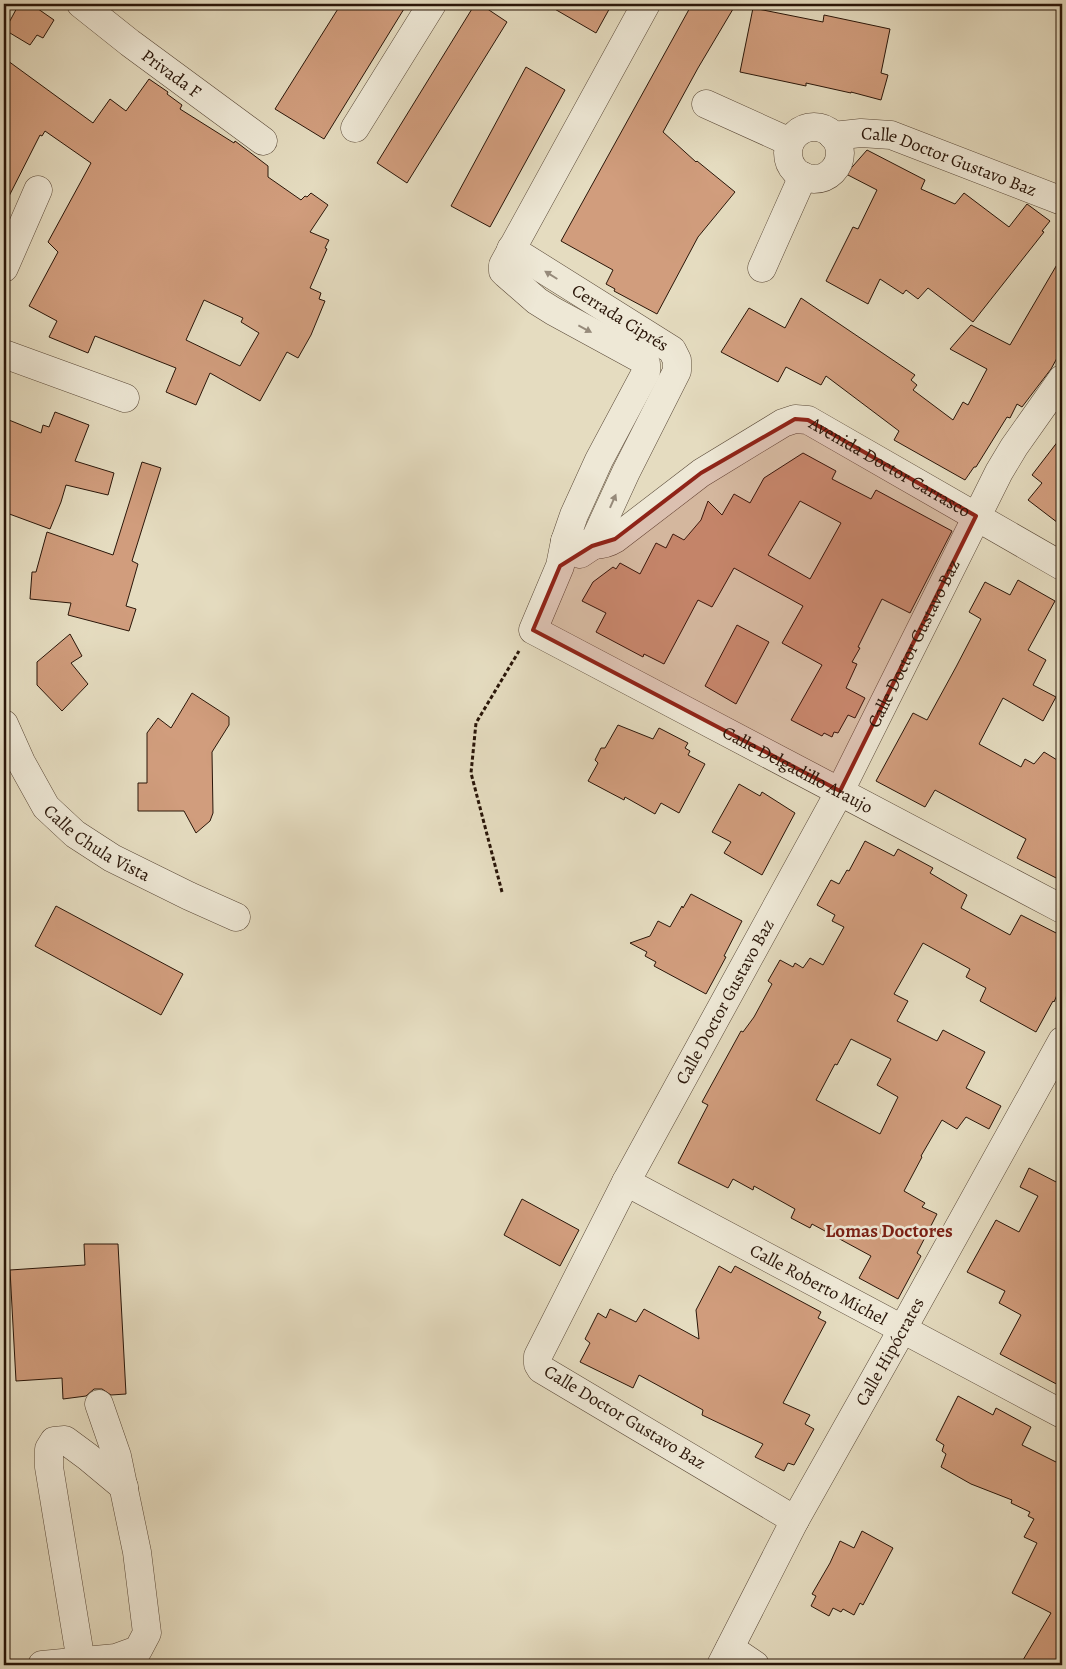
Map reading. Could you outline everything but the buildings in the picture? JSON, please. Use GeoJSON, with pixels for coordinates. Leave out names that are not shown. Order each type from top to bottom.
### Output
{"type":"FeatureCollection","features":[{"type":"Feature","properties":{"kind":"street","name":"Privada F"},"geometry":{"type":"LineString","coordinates":[[81,4],[130,43],[263,141]]}},
{"type":"Feature","properties":{"kind":"street"},"geometry":{"type":"LineString","coordinates":[[355,128],[432,4]]}},
{"type":"Feature","properties":{"kind":"street","name":"Cerrada Ciprés"},"geometry":{"type":"LineString","coordinates":[[562,554],[574,515],[604,449],[646,372],[646,364],[641,359],[537,301],[503,270],[503,265],[646,4]]}},
{"type":"Feature","properties":{"kind":"street"},"geometry":{"type":"LineString","coordinates":[[706,104],[790,142]]}},
{"type":"Feature","properties":{"kind":"street"},"geometry":{"type":"LineString","coordinates":[[814,127],[824,130],[833,136],[838,144],[840,154],[837,164],[831,172],[822,177],[812,179],[794,171],[789,162],[788,152],[790,142],[796,134],[804,129],[814,127]]}},
{"type":"Feature","properties":{"kind":"street","name":"Calle Doctor Gustavo Baz"},"geometry":{"type":"LineString","coordinates":[[833,136],[861,133],[891,135],[1062,201]]}},
{"type":"Feature","properties":{"kind":"street"},"geometry":{"type":"LineString","coordinates":[[762,268],[803,176]]}},
{"type":"Feature","properties":{"kind":"street"},"geometry":{"type":"LineString","coordinates":[[4,268],[38,190]]}},
{"type":"Feature","properties":{"kind":"street","name":"Cerrada Ciprés"},"geometry":{"type":"LineString","coordinates":[[511,250],[672,350],[677,360],[677,371],[630,464],[592,546]]}},
{"type":"Feature","properties":{"kind":"street"},"geometry":{"type":"LineString","coordinates":[[4,354],[125,398]]}},
{"type":"Feature","properties":{"kind":"street","name":"Calle Doctor Gustavo Baz"},"geometry":{"type":"LineString","coordinates":[[796,1520],[541,1369],[538,1364],[538,1356],[626,1182],[840,791],[999,472],[1014,447],[1062,379]]}},
{"type":"Feature","properties":{"kind":"street"},"geometry":{"type":"LineString","coordinates":[[629,404],[655,414]]}},
{"type":"Feature","properties":{"kind":"street","name":"Avenida Doctor Carrasco"},"geometry":{"type":"LineString","coordinates":[[562,554],[606,544],[615,539],[700,473],[782,423],[795,419],[808,420],[1062,566]]}},
{"type":"Feature","properties":{"kind":"street"},"geometry":{"type":"LineString","coordinates":[[604,449],[630,464]]}},
{"type":"Feature","properties":{"kind":"street"},"geometry":{"type":"LineString","coordinates":[[533,630],[562,554]]}},
{"type":"Feature","properties":{"kind":"street","name":"Calle Delgadillo Araujo"},"geometry":{"type":"LineString","coordinates":[[533,630],[1062,910]]}},
{"type":"Feature","properties":{"kind":"street","name":"Calle Chula Vista"},"geometry":{"type":"LineString","coordinates":[[4,724],[21,762],[46,806],[75,834],[112,858],[236,917]]}},
{"type":"Feature","properties":{"kind":"street","name":"Calle Hipócrates"},"geometry":{"type":"LineString","coordinates":[[725,1657],[796,1520],[1062,1041]]}},
{"type":"Feature","properties":{"kind":"street","name":"Calle Roberto Michel"},"geometry":{"type":"LineString","coordinates":[[626,1182],[1062,1414]]}},
{"type":"Feature","properties":{"kind":"street"},"geometry":{"type":"LineString","coordinates":[[42,1665],[116,1658],[138,1650],[147,1634],[137,1552],[124,1487],[117,1456],[99,1404]]}},
{"type":"Feature","properties":{"kind":"street"},"geometry":{"type":"LineString","coordinates":[[82,1662],[49,1467],[49,1449],[54,1441],[65,1440],[124,1487]]}},
{"type":"Feature","properties":{"kind":"street"},"geometry":{"type":"LineString","coordinates":[[725,1657],[755,1665]]}},
{"type":"Feature","properties":{"kind":"path"},"geometry":{"type":"LineString","coordinates":[[502,892],[471,773],[476,723],[533,630]]}},
{"type":"Feature","properties":{"kind":"highlighted area"},"geometry":{"type":"Polygon","coordinates":[[[795,419],[808,420],[976,516],[840,791],[533,630],[560,566],[592,546],[615,539],[701,473],[795,419]]]}},
{"type":"Feature","properties":{"kind":"district","name":"Lomas Doctores"},"geometry":{"type":"Point","coordinates":[889,1231]}}]}
